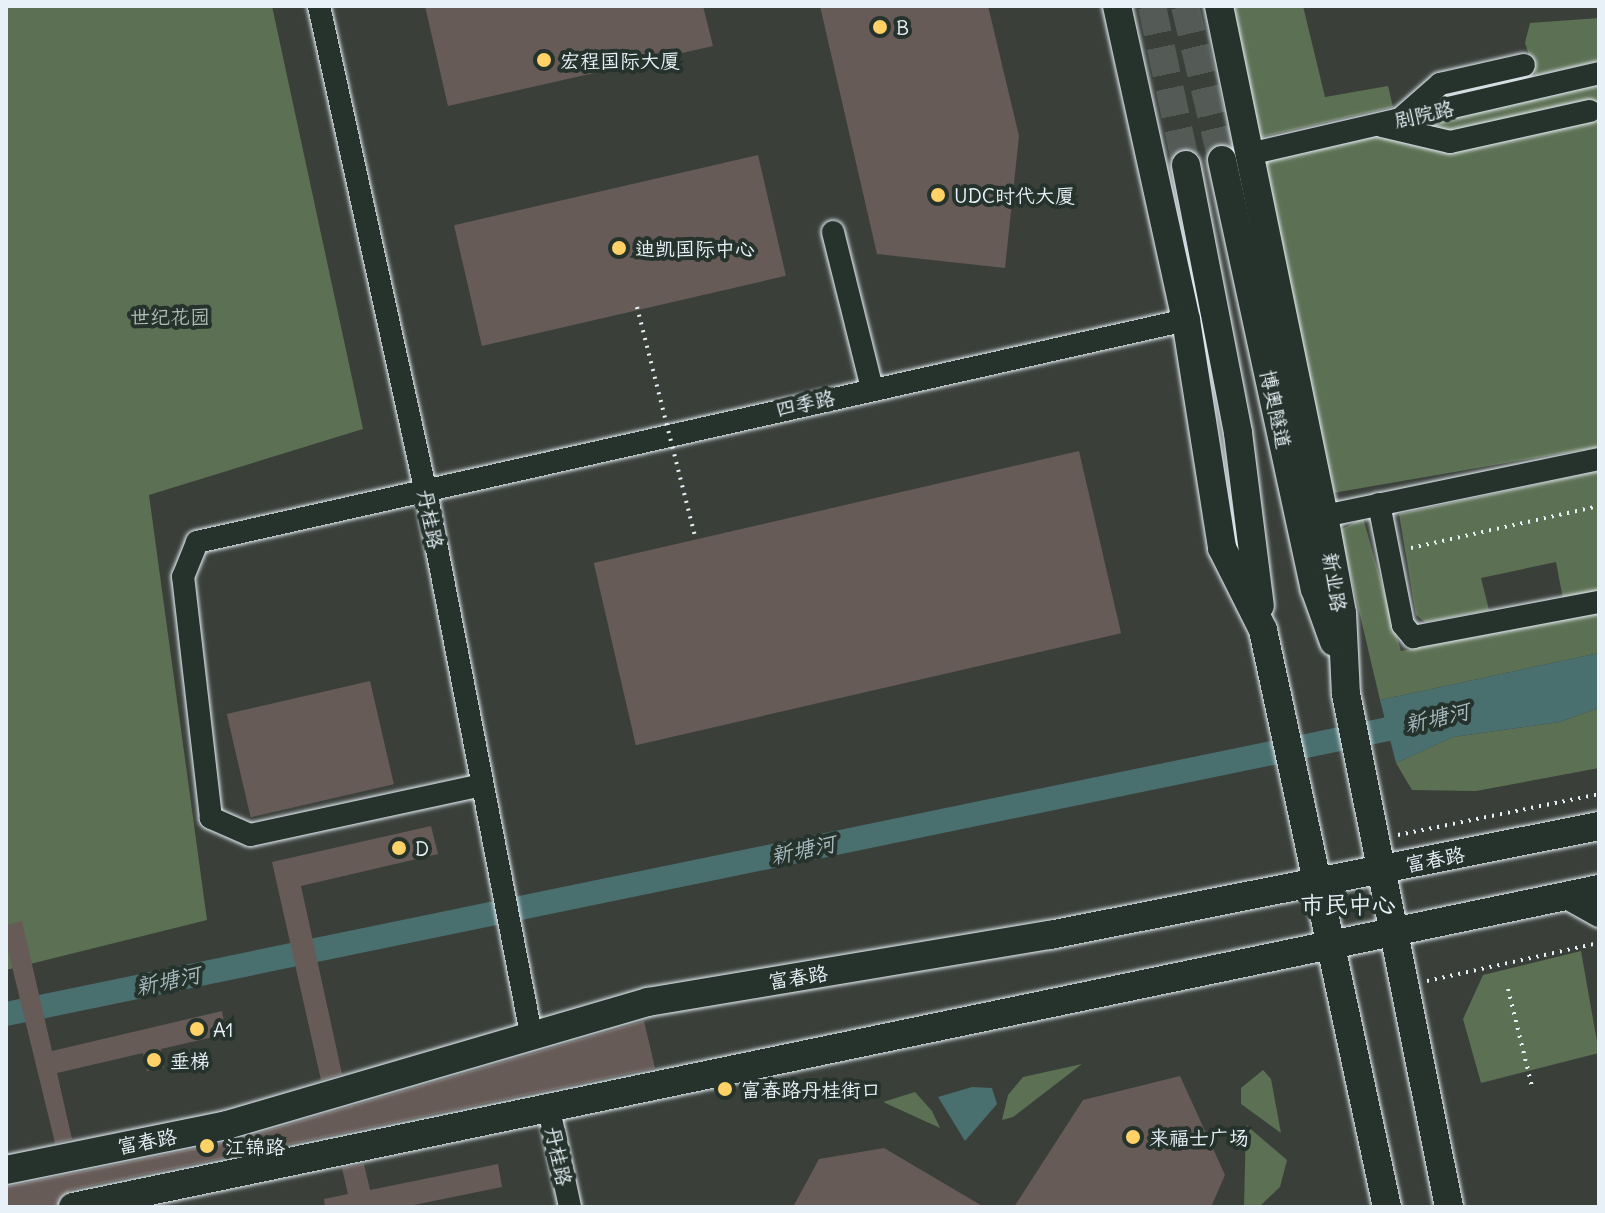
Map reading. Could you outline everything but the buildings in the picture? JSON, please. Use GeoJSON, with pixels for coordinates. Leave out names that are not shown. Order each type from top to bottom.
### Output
{"type":"FeatureCollection","features":[{"type":"Feature","properties":{"kind":"main road"},"geometry":{"type":"LineString","coordinates":[[1117,6],[1186,320],[1222,548],[1263,630],[1334,943],[1387,1207]]}},
{"type":"Feature","properties":{"kind":"main road","name":"新业路"},"geometry":{"type":"LineString","coordinates":[[1219,6],[1236,157],[1324,516],[1342,613],[1339,655],[1346,694],[1390,930],[1449,1207]]}},
{"type":"Feature","properties":{"kind":"main road","name":"博奥隧道"},"geometry":{"type":"LineString","coordinates":[[1236,157],[1315,589],[1339,655]]}},
{"type":"Feature","properties":{"kind":"main road","name":"博奥隧道"},"geometry":{"type":"LineString","coordinates":[[1186,165],[1238,433],[1263,630]]}},
{"type":"Feature","properties":{"kind":"main road","name":"富春路"},"geometry":{"type":"LineString","coordinates":[[6,1170],[227,1125],[648,1002],[1318,883],[1599,826]]}},
{"type":"Feature","properties":{"kind":"main road"},"geometry":{"type":"LineString","coordinates":[[73,1207],[548,1105],[1599,889]]}},
{"type":"Feature","properties":{"kind":"street","name":"丹桂路"},"geometry":{"type":"LineString","coordinates":[[319,6],[425,487],[531,1034]]}},
{"type":"Feature","properties":{"kind":"street"},"geometry":{"type":"LineString","coordinates":[[1399,120],[1440,84],[1524,65]]}},
{"type":"Feature","properties":{"kind":"street","name":"剧院路"},"geometry":{"type":"LineString","coordinates":[[1236,157],[1599,73]]}},
{"type":"Feature","properties":{"kind":"street"},"geometry":{"type":"LineString","coordinates":[[1377,125],[1450,142],[1590,111]]}},
{"type":"Feature","properties":{"kind":"street"},"geometry":{"type":"LineString","coordinates":[[833,232],[872,389]]}},
{"type":"Feature","properties":{"kind":"street","name":"四季路"},"geometry":{"type":"LineString","coordinates":[[482,785],[250,835],[211,818],[183,577],[197,542],[425,487],[1186,320]]}},
{"type":"Feature","properties":{"kind":"street"},"geometry":{"type":"LineString","coordinates":[[1324,516],[1599,459]]}},
{"type":"Feature","properties":{"kind":"street"},"geometry":{"type":"LineString","coordinates":[[1379,504],[1403,625],[1413,637],[1599,602]]}},
{"type":"Feature","properties":{"kind":"street"},"geometry":{"type":"LineString","coordinates":[[1563,896],[1599,916]]}},
{"type":"Feature","properties":{"kind":"street","name":"丹桂路"},"geometry":{"type":"LineString","coordinates":[[548,1105],[570,1207]]}},
{"type":"Feature","properties":{"kind":"path"},"geometry":{"type":"LineString","coordinates":[[637,307],[695,536]]}},
{"type":"Feature","properties":{"kind":"path"},"geometry":{"type":"LineString","coordinates":[[1389,553],[1599,506]]}},
{"type":"Feature","properties":{"kind":"path"},"geometry":{"type":"LineString","coordinates":[[1374,840],[1599,794]]}},
{"type":"Feature","properties":{"kind":"path"},"geometry":{"type":"LineString","coordinates":[[1402,986],[1599,943]]}},
{"type":"Feature","properties":{"kind":"path"},"geometry":{"type":"LineString","coordinates":[[1508,989],[1532,1087]]}},
{"type":"Feature","properties":{"kind":"green space","name":"世纪花园"},"geometry":{"type":"Polygon","coordinates":[[[6,6],[272,6],[363,429],[149,495],[207,920],[6,970],[6,6]]]}},
{"type":"Feature","properties":{"kind":"green space"},"geometry":{"type":"Polygon","coordinates":[[[1223,6],[1303,6],[1325,97],[1388,86],[1393,107],[1257,138],[1223,6]]]}},
{"type":"Feature","properties":{"kind":"green space"},"geometry":{"type":"Polygon","coordinates":[[[1599,18],[1599,61],[1536,76],[1525,43],[1530,23],[1599,18]]]}},
{"type":"Feature","properties":{"kind":"green space"},"geometry":{"type":"Polygon","coordinates":[[[1599,84],[1599,447],[1333,493],[1265,162],[1599,84]]]}},
{"type":"Feature","properties":{"kind":"green space"},"geometry":{"type":"Polygon","coordinates":[[[1599,471],[1599,591],[1563,599],[1556,562],[1481,578],[1489,610],[1425,622],[1416,615],[1399,514],[1599,471]]]}},
{"type":"Feature","properties":{"kind":"green space"},"geometry":{"type":"Polygon","coordinates":[[[1363,518],[1401,651],[1599,613],[1599,653],[1380,700],[1340,530],[1363,518]]]}},
{"type":"Feature","properties":{"kind":"green space"},"geometry":{"type":"Polygon","coordinates":[[[1599,708],[1599,768],[1476,791],[1412,790],[1396,763],[1453,737],[1560,722],[1599,708]]]}},
{"type":"Feature","properties":{"kind":"green space"},"geometry":{"type":"Polygon","coordinates":[[[1581,951],[1599,1053],[1481,1083],[1463,1019],[1483,975],[1581,951]]]}},
{"type":"Feature","properties":{"kind":"green space"},"geometry":{"type":"Polygon","coordinates":[[[1082,1064],[1013,1117],[1002,1120],[1008,1095],[1023,1077],[1082,1064]]]}},
{"type":"Feature","properties":{"kind":"green space"},"geometry":{"type":"Polygon","coordinates":[[[1263,1070],[1271,1079],[1281,1133],[1241,1104],[1241,1088],[1263,1070]]]}},
{"type":"Feature","properties":{"kind":"green space"},"geometry":{"type":"Polygon","coordinates":[[[915,1092],[932,1111],[940,1128],[883,1102],[915,1092]]]}},
{"type":"Feature","properties":{"kind":"green space"},"geometry":{"type":"Polygon","coordinates":[[[1246,1125],[1287,1160],[1280,1187],[1259,1207],[1244,1206],[1246,1125]]]}},
{"type":"Feature","properties":{"kind":"water"},"geometry":{"type":"Polygon","coordinates":[[[1599,653],[1599,708],[1560,722],[1453,737],[1396,763],[1380,700],[1599,653]]]}},
{"type":"Feature","properties":{"kind":"water"},"geometry":{"type":"Polygon","coordinates":[[[972,1087],[992,1088],[997,1104],[965,1141],[938,1097],[972,1087]]]}},
{"type":"Feature","properties":{"kind":"waterway","name":"新塘河"},"geometry":{"type":"LineString","coordinates":[[6,1014],[1418,723]]}},
{"type":"Feature","properties":{"kind":"tunnel"},"geometry":{"type":"LineString","coordinates":[[1152,6],[1186,165]]}},
{"type":"Feature","properties":{"kind":"tunnel"},"geometry":{"type":"LineString","coordinates":[[1185,6],[1222,160]]}},
{"type":"Feature","properties":{"kind":"place","name":"B"},"geometry":{"type":"Point","coordinates":[880,27]}},
{"type":"Feature","properties":{"kind":"place","name":"宏程国际大厦"},"geometry":{"type":"Point","coordinates":[544,60]}},
{"type":"Feature","properties":{"kind":"place","name":"UDC时代大厦"},"geometry":{"type":"Point","coordinates":[938,195]}},
{"type":"Feature","properties":{"kind":"place","name":"迪凯国际中心"},"geometry":{"type":"Point","coordinates":[619,248]}},
{"type":"Feature","properties":{"kind":"place","name":"D"},"geometry":{"type":"Point","coordinates":[399,848]}},
{"type":"Feature","properties":{"kind":"place","name":"A1"},"geometry":{"type":"Point","coordinates":[197,1029]}},
{"type":"Feature","properties":{"kind":"place","name":"垂梯"},"geometry":{"type":"Point","coordinates":[154,1060]}},
{"type":"Feature","properties":{"kind":"place","name":"富春路丹桂街口"},"geometry":{"type":"Point","coordinates":[725,1089]}},
{"type":"Feature","properties":{"kind":"place","name":"来福士广场"},"geometry":{"type":"Point","coordinates":[1133,1137]}},
{"type":"Feature","properties":{"kind":"place","name":"江锦路"},"geometry":{"type":"Point","coordinates":[207,1146]}},
{"type":"Feature","properties":{"kind":"district","name":"市民中心"},"geometry":{"type":"Point","coordinates":[1348,905]}}]}
